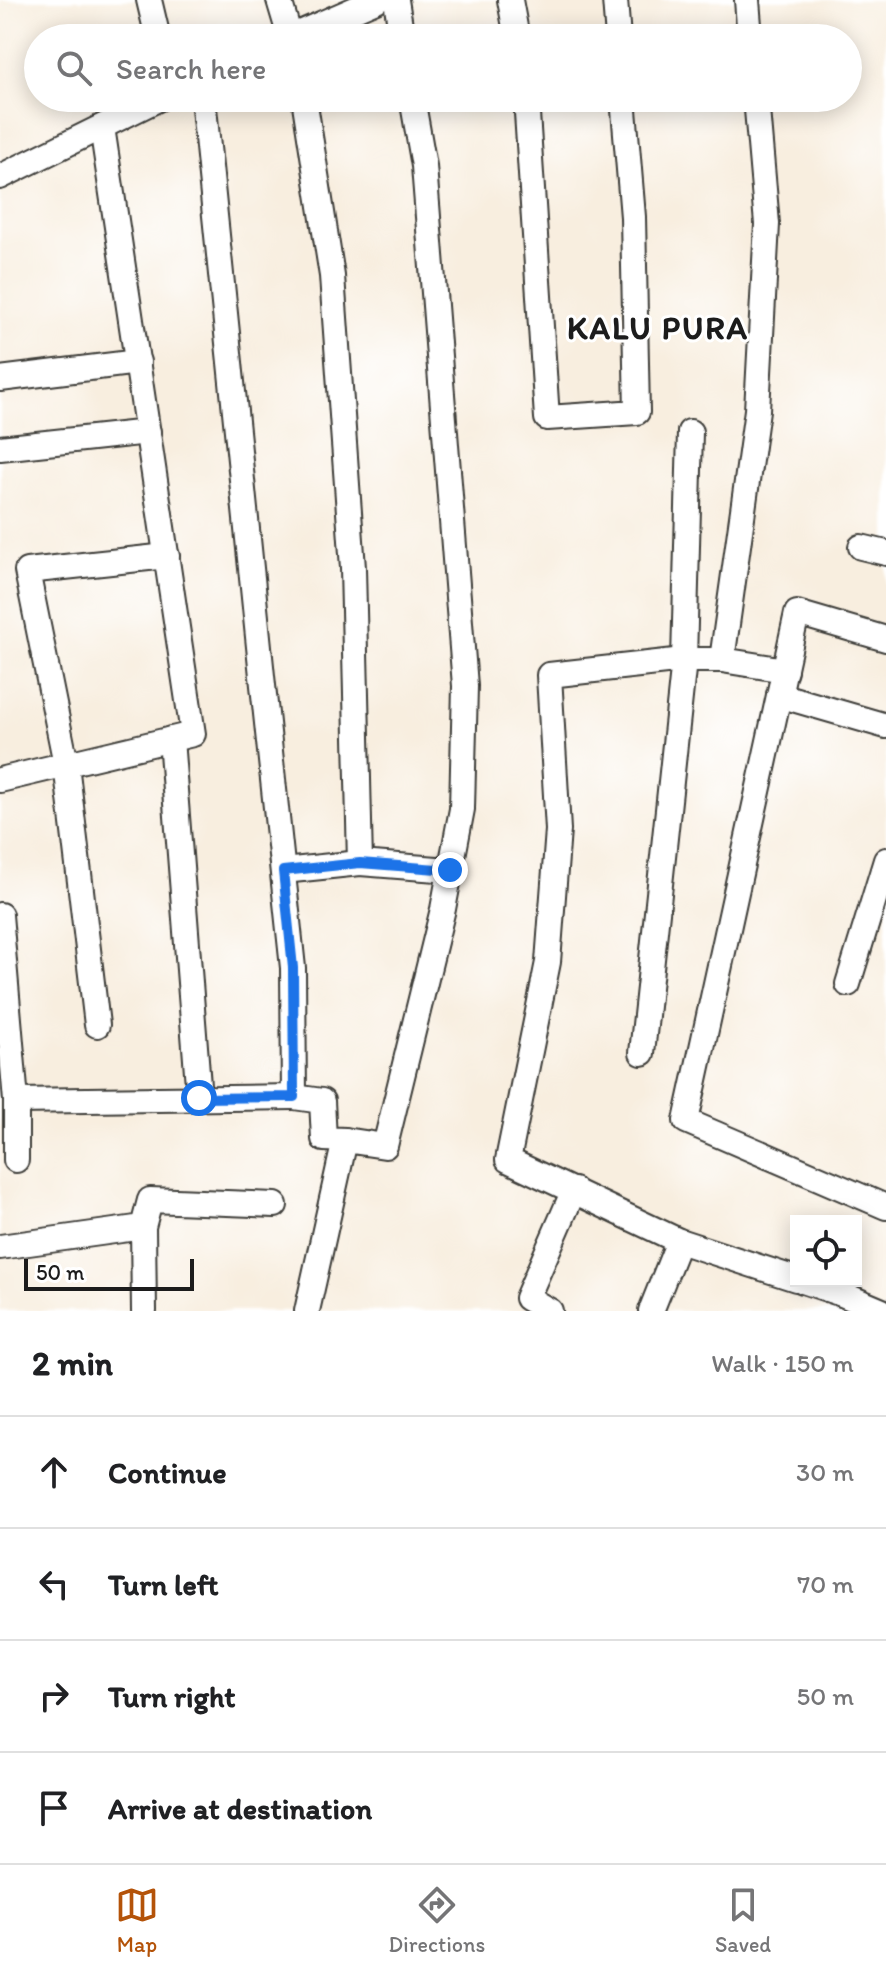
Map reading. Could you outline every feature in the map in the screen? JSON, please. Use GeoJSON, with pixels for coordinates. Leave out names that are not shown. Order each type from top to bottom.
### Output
{"type":"FeatureCollection","features":[{"type":"Feature","properties":{"kind":"street"},"geometry":{"type":"LineString","coordinates":[[149,0],[155,24]]}},
{"type":"Feature","properties":{"kind":"street"},"geometry":{"type":"LineString","coordinates":[[279,0],[287,24]]}},
{"type":"Feature","properties":{"kind":"street"},"geometry":{"type":"LineString","coordinates":[[396,0],[400,24]]}},
{"type":"Feature","properties":{"kind":"street"},"geometry":{"type":"LineString","coordinates":[[510,0],[514,24]]}},
{"type":"Feature","properties":{"kind":"street"},"geometry":{"type":"LineString","coordinates":[[615,0],[617,24]]}},
{"type":"Feature","properties":{"kind":"street"},"geometry":{"type":"LineString","coordinates":[[747,0],[749,24]]}},
{"type":"Feature","properties":{"kind":"street"},"geometry":{"type":"LineString","coordinates":[[319,24],[362,3]]}},
{"type":"Feature","properties":{"kind":"street"},"geometry":{"type":"LineString","coordinates":[[0,177],[132,112]]}},
{"type":"Feature","properties":{"kind":"street"},"geometry":{"type":"LineString","coordinates":[[204,112],[293,968],[294,1097]]}},
{"type":"Feature","properties":{"kind":"street"},"geometry":{"type":"LineString","coordinates":[[306,112],[332,276],[353,568],[360,863]]}},
{"type":"Feature","properties":{"kind":"street"},"geometry":{"type":"LineString","coordinates":[[16,1101],[294,1097],[322,1101],[324,1139],[385,1146],[443,909],[462,809],[465,686],[424,166],[414,112]]}},
{"type":"Feature","properties":{"kind":"street"},"geometry":{"type":"LineString","coordinates":[[527,112],[547,418],[637,412],[633,217],[624,112]]}},
{"type":"Feature","properties":{"kind":"street"},"geometry":{"type":"LineString","coordinates":[[722,660],[757,410],[767,224],[757,112]]}},
{"type":"Feature","properties":{"kind":"street"},"geometry":{"type":"LineString","coordinates":[[0,780],[193,734],[102,127]]}},
{"type":"Feature","properties":{"kind":"street"},"geometry":{"type":"LineString","coordinates":[[0,379],[138,362]]}},
{"type":"Feature","properties":{"kind":"street"},"geometry":{"type":"LineString","coordinates":[[0,448],[148,432]]}},
{"type":"Feature","properties":{"kind":"street"},"geometry":{"type":"LineString","coordinates":[[642,1053],[684,660],[690,432]]}},
{"type":"Feature","properties":{"kind":"street"},"geometry":{"type":"LineString","coordinates":[[861,547],[886,553]]}},
{"type":"Feature","properties":{"kind":"street"},"geometry":{"type":"LineString","coordinates":[[97,1025],[66,764],[27,571],[167,556]]}},
{"type":"Feature","properties":{"kind":"street"},"geometry":{"type":"LineString","coordinates":[[886,639],[797,613],[686,1121],[886,1207]]}},
{"type":"Feature","properties":{"kind":"street"},"geometry":{"type":"LineString","coordinates":[[785,670],[722,660],[684,660],[549,675],[558,830],[548,962],[508,1160],[679,1241],[790,1277]]}},
{"type":"Feature","properties":{"kind":"street"},"geometry":{"type":"LineString","coordinates":[[779,695],[886,726]]}},
{"type":"Feature","properties":{"kind":"street"},"geometry":{"type":"LineString","coordinates":[[171,739],[199,1098]]}},
{"type":"Feature","properties":{"kind":"street"},"geometry":{"type":"LineString","coordinates":[[848,984],[886,860]]}},
{"type":"Feature","properties":{"kind":"street"},"geometry":{"type":"LineString","coordinates":[[283,871],[360,863],[450,870]]}},
{"type":"Feature","properties":{"kind":"street"},"geometry":{"type":"LineString","coordinates":[[0,915],[16,1101],[16,1160]]}},
{"type":"Feature","properties":{"kind":"street"},"geometry":{"type":"LineString","coordinates":[[307,1311],[345,1140]]}},
{"type":"Feature","properties":{"kind":"street"},"geometry":{"type":"LineString","coordinates":[[550,1311],[527,1298],[574,1190]]}},
{"type":"Feature","properties":{"kind":"street"},"geometry":{"type":"LineString","coordinates":[[144,1311],[143,1227],[150,1200],[275,1205]]}},
{"type":"Feature","properties":{"kind":"street"},"geometry":{"type":"LineString","coordinates":[[0,1247],[143,1227]]}},
{"type":"Feature","properties":{"kind":"street"},"geometry":{"type":"LineString","coordinates":[[651,1311],[679,1241]]}},
{"type":"Feature","properties":{"kind":"street"},"geometry":{"type":"LineString","coordinates":[[821,1287],[882,1311]]}},
{"type":"Feature","properties":{"kind":"district","name":"KALU PURA"},"geometry":{"type":"Point","coordinates":[658,328]}},
{"type":"Feature","properties":{"kind":"route"},"geometry":{"type":"LineString","coordinates":[[199,1098],[294,1097],[293,968],[283,871],[360,863],[450,870]]}}]}
